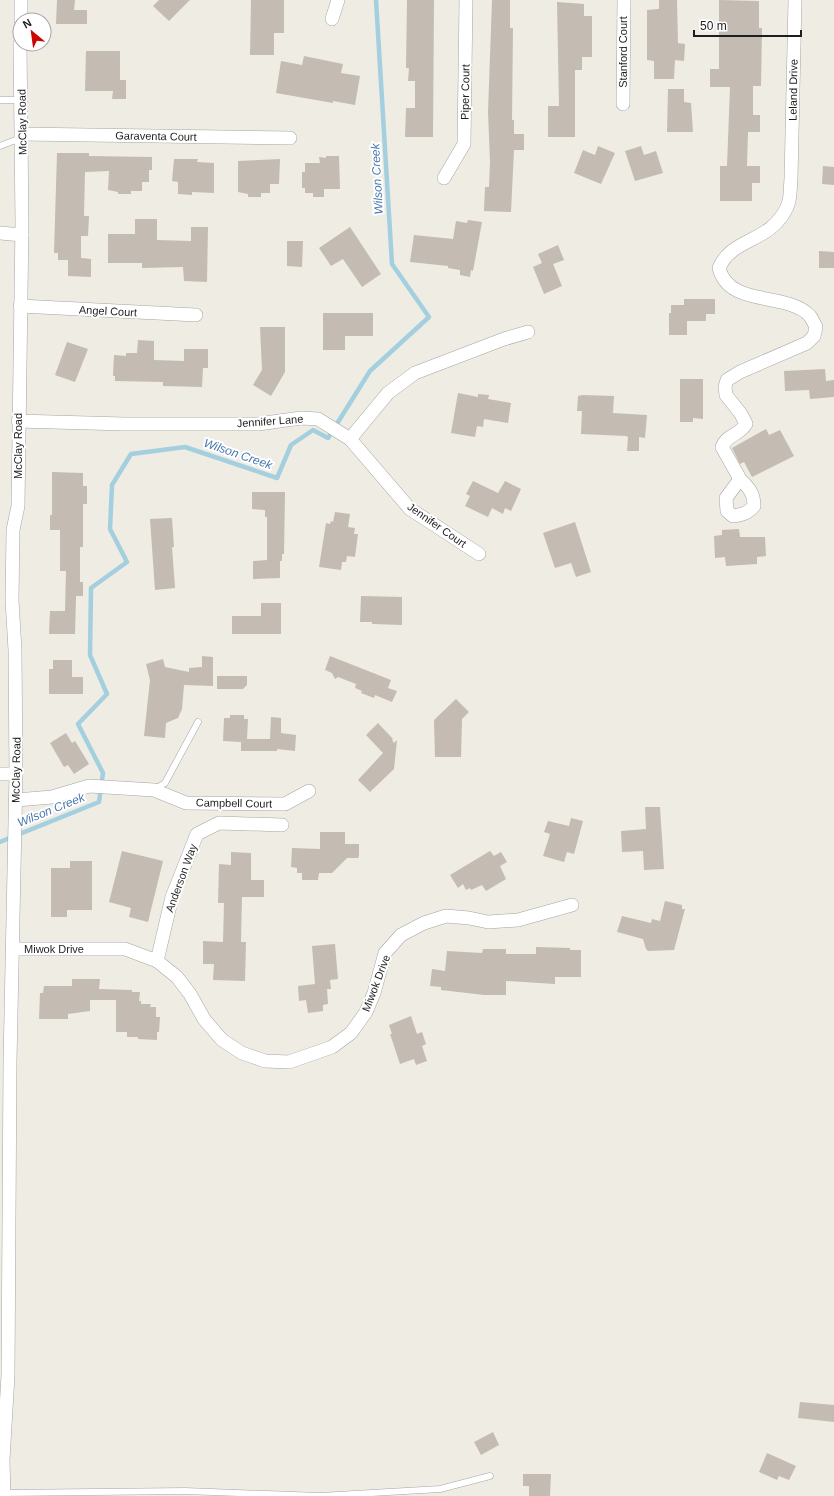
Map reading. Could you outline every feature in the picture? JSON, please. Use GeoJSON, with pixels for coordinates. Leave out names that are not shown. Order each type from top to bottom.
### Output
{"type":"FeatureCollection","features":[{"type":"Feature","properties":{"kind":"street"},"geometry":{"type":"LineString","coordinates":[[21,0],[21,12]]}},
{"type":"Feature","properties":{"kind":"street"},"geometry":{"type":"LineString","coordinates":[[332,19],[338,0]]}},
{"type":"Feature","properties":{"kind":"street","name":"Piper Court"},"geometry":{"type":"LineString","coordinates":[[444,178],[464,144],[466,0]]}},
{"type":"Feature","properties":{"kind":"street","name":"Stanford Court"},"geometry":{"type":"LineString","coordinates":[[623,104],[624,0]]}},
{"type":"Feature","properties":{"kind":"street","name":"Leland Drive"},"geometry":{"type":"LineString","coordinates":[[740,479],[722,447],[726,439],[742,429],[746,424],[741,414],[726,395],[725,387],[727,380],[740,372],[807,343],[814,336],[816,327],[810,316],[792,305],[742,293],[733,287],[722,276],[719,268],[731,250],[764,235],[775,226],[788,206],[792,179],[795,0]]}},
{"type":"Feature","properties":{"kind":"street","name":"McClay Road"},"geometry":{"type":"LineString","coordinates":[[4,1495],[6,1002],[13,949],[14,823],[16,800],[16,650],[12,600],[13,530],[18,506],[23,136],[20,52]]}},
{"type":"Feature","properties":{"kind":"street","name":"Garaventa Court"},"geometry":{"type":"LineString","coordinates":[[23,136],[290,138]]}},
{"type":"Feature","properties":{"kind":"street"},"geometry":{"type":"LineString","coordinates":[[0,233],[22,234]]}},
{"type":"Feature","properties":{"kind":"street","name":"Angel Court"},"geometry":{"type":"LineString","coordinates":[[20,306],[196,315]]}},
{"type":"Feature","properties":{"kind":"street"},"geometry":{"type":"LineString","coordinates":[[347,437],[388,393],[415,373],[483,347],[528,332]]}},
{"type":"Feature","properties":{"kind":"street","name":"Jennifer Lane"},"geometry":{"type":"LineString","coordinates":[[18,421],[124,424],[258,424],[301,418],[318,419],[347,437]]}},
{"type":"Feature","properties":{"kind":"street","name":"Jennifer Court"},"geometry":{"type":"LineString","coordinates":[[347,437],[410,509],[478,554]]}},
{"type":"Feature","properties":{"kind":"street"},"geometry":{"type":"LineString","coordinates":[[0,774],[16,774]]}},
{"type":"Feature","properties":{"kind":"street","name":"Campbell Court"},"geometry":{"type":"LineString","coordinates":[[16,800],[52,797],[89,786],[154,790],[186,803],[285,804],[309,791]]}},
{"type":"Feature","properties":{"kind":"street","name":"Anderson Way"},"geometry":{"type":"LineString","coordinates":[[157,961],[172,897],[197,834],[219,823],[282,825]]}},
{"type":"Feature","properties":{"kind":"street","name":"Miwok Drive"},"geometry":{"type":"LineString","coordinates":[[13,949],[125,949],[157,961],[177,977],[190,994],[204,1019],[222,1040],[242,1053],[265,1061],[289,1062],[332,1047],[351,1033],[366,1012],[374,993],[386,953],[401,935],[424,923],[446,916],[469,918],[488,922],[518,920],[572,905]]}},
{"type":"Feature","properties":{"kind":"lane"},"geometry":{"type":"LineString","coordinates":[[0,100],[21,100]]}},
{"type":"Feature","properties":{"kind":"lane"},"geometry":{"type":"LineString","coordinates":[[0,146],[23,136]]}},
{"type":"Feature","properties":{"kind":"lane"},"geometry":{"type":"LineString","coordinates":[[154,790],[166,783],[198,722]]}},
{"type":"Feature","properties":{"kind":"lane"},"geometry":{"type":"LineString","coordinates":[[4,1495],[186,1491],[320,1496],[440,1488],[490,1476]]}},
{"type":"Feature","properties":{"kind":"building"},"geometry":{"type":"Polygon","coordinates":[[[57,0],[75,0],[74,10],[87,10],[87,24],[56,24],[57,0]]]}},
{"type":"Feature","properties":{"kind":"building"},"geometry":{"type":"Polygon","coordinates":[[[159,0],[190,0],[169,21],[153,6],[159,0]]]}},
{"type":"Feature","properties":{"kind":"building"},"geometry":{"type":"Polygon","coordinates":[[[251,0],[284,0],[284,33],[274,33],[274,55],[250,55],[251,0]]]}},
{"type":"Feature","properties":{"kind":"building"},"geometry":{"type":"Polygon","coordinates":[[[407,0],[434,0],[433,137],[405,137],[406,108],[415,108],[415,81],[408,81],[409,68],[406,68],[407,0]]]}},
{"type":"Feature","properties":{"kind":"building"},"geometry":{"type":"Polygon","coordinates":[[[492,0],[510,0],[510,28],[513,28],[512,120],[514,120],[514,134],[524,134],[524,150],[514,150],[511,212],[484,211],[485,187],[489,187],[490,162],[488,112],[492,0]]]}},
{"type":"Feature","properties":{"kind":"building"},"geometry":{"type":"Polygon","coordinates":[[[659,0],[677,0],[678,43],[685,44],[684,61],[675,60],[674,79],[654,79],[654,61],[647,60],[647,10],[659,9],[659,0]]]}},
{"type":"Feature","properties":{"kind":"building"},"geometry":{"type":"Polygon","coordinates":[[[719,0],[759,1],[759,28],[762,28],[761,86],[753,86],[753,115],[760,115],[760,132],[748,132],[747,166],[760,166],[760,183],[752,183],[752,201],[720,201],[720,166],[727,166],[730,87],[710,87],[710,69],[719,69],[719,0]]]}},
{"type":"Feature","properties":{"kind":"building"},"geometry":{"type":"Polygon","coordinates":[[[557,2],[584,4],[584,16],[592,16],[592,57],[582,57],[582,70],[575,70],[575,137],[548,137],[548,106],[559,106],[557,2]]]}},
{"type":"Feature","properties":{"kind":"building"},"geometry":{"type":"Polygon","coordinates":[[[86,51],[120,51],[120,80],[126,80],[126,99],[112,99],[113,91],[85,91],[86,51]]]}},
{"type":"Feature","properties":{"kind":"building"},"geometry":{"type":"Polygon","coordinates":[[[304,56],[343,64],[341,73],[360,76],[355,105],[333,101],[333,103],[276,93],[281,61],[302,65],[304,56]]]}},
{"type":"Feature","properties":{"kind":"building"},"geometry":{"type":"Polygon","coordinates":[[[668,89],[684,89],[684,102],[691,103],[693,132],[667,132],[668,89]]]}},
{"type":"Feature","properties":{"kind":"building"},"geometry":{"type":"Polygon","coordinates":[[[598,146],[615,153],[601,184],[574,173],[583,150],[595,155],[598,146]]]}},
{"type":"Feature","properties":{"kind":"building"},"geometry":{"type":"Polygon","coordinates":[[[641,146],[644,155],[656,151],[663,173],[635,181],[625,151],[641,146]]]}},
{"type":"Feature","properties":{"kind":"building"},"geometry":{"type":"Polygon","coordinates":[[[57,153],[89,153],[89,156],[152,157],[152,170],[149,170],[149,182],[142,182],[142,191],[131,191],[131,194],[118,194],[118,192],[108,190],[109,171],[85,172],[84,216],[89,216],[88,236],[81,236],[81,258],[91,259],[91,277],[68,276],[68,260],[58,260],[58,253],[54,253],[57,153]]]}},
{"type":"Feature","properties":{"kind":"building"},"geometry":{"type":"Polygon","coordinates":[[[326,156],[339,156],[340,189],[324,189],[324,197],[313,197],[313,193],[305,193],[305,188],[302,188],[302,172],[305,172],[305,163],[320,163],[319,157],[326,158],[326,156]]]}},
{"type":"Feature","properties":{"kind":"building"},"geometry":{"type":"Polygon","coordinates":[[[174,159],[198,159],[197,162],[214,163],[214,193],[192,192],[192,195],[178,194],[178,182],[172,181],[174,159]]]}},
{"type":"Feature","properties":{"kind":"building"},"geometry":{"type":"Polygon","coordinates":[[[280,159],[279,184],[270,184],[270,193],[261,193],[261,197],[248,197],[248,194],[238,192],[238,161],[280,159]]]}},
{"type":"Feature","properties":{"kind":"building"},"geometry":{"type":"Polygon","coordinates":[[[823,166],[834,167],[834,185],[822,184],[823,166]]]}},
{"type":"Feature","properties":{"kind":"building"},"geometry":{"type":"Polygon","coordinates":[[[135,219],[157,219],[157,240],[191,241],[191,227],[208,227],[207,282],[184,281],[183,267],[142,268],[142,263],[108,263],[108,234],[135,234],[135,219]]]}},
{"type":"Feature","properties":{"kind":"building"},"geometry":{"type":"Polygon","coordinates":[[[468,220],[482,222],[473,271],[471,270],[470,277],[460,275],[460,270],[448,268],[448,266],[410,262],[414,235],[453,239],[456,221],[467,223],[468,220]]]}},
{"type":"Feature","properties":{"kind":"building"},"geometry":{"type":"Polygon","coordinates":[[[350,227],[381,274],[362,287],[343,259],[331,266],[319,248],[350,227]]]}},
{"type":"Feature","properties":{"kind":"building"},"geometry":{"type":"Polygon","coordinates":[[[287,241],[303,241],[302,267],[287,266],[287,241]]]}},
{"type":"Feature","properties":{"kind":"building"},"geometry":{"type":"Polygon","coordinates":[[[558,245],[564,260],[553,264],[562,286],[544,294],[533,267],[542,263],[538,254],[558,245]]]}},
{"type":"Feature","properties":{"kind":"building"},"geometry":{"type":"Polygon","coordinates":[[[819,251],[834,252],[834,268],[819,268],[819,251]]]}},
{"type":"Feature","properties":{"kind":"building"},"geometry":{"type":"Polygon","coordinates":[[[684,299],[715,299],[715,314],[706,314],[706,321],[687,321],[687,335],[669,335],[669,313],[671,313],[671,305],[684,305],[684,299]]]}},
{"type":"Feature","properties":{"kind":"building"},"geometry":{"type":"Polygon","coordinates":[[[323,313],[373,313],[373,336],[345,336],[345,350],[323,350],[323,313]]]}},
{"type":"Feature","properties":{"kind":"building"},"geometry":{"type":"Polygon","coordinates":[[[260,327],[285,327],[285,372],[271,396],[253,385],[262,370],[260,327]]]}},
{"type":"Feature","properties":{"kind":"building"},"geometry":{"type":"Polygon","coordinates":[[[138,340],[154,341],[154,360],[184,361],[184,349],[208,349],[208,368],[203,368],[202,387],[163,386],[163,382],[115,381],[115,376],[113,376],[114,355],[126,356],[126,353],[137,353],[138,340]]]}},
{"type":"Feature","properties":{"kind":"building"},"geometry":{"type":"Polygon","coordinates":[[[67,342],[88,349],[75,382],[55,375],[67,342]]]}},
{"type":"Feature","properties":{"kind":"building"},"geometry":{"type":"Polygon","coordinates":[[[825,369],[826,381],[834,380],[834,397],[810,399],[809,390],[785,391],[784,371],[825,369]]]}},
{"type":"Feature","properties":{"kind":"building"},"geometry":{"type":"Polygon","coordinates":[[[680,379],[703,379],[703,419],[693,418],[693,422],[680,422],[680,379]]]}},
{"type":"Feature","properties":{"kind":"building"},"geometry":{"type":"Polygon","coordinates":[[[458,393],[478,397],[478,394],[489,395],[488,399],[511,403],[508,423],[484,419],[483,427],[477,426],[475,437],[451,433],[458,393]]]}},
{"type":"Feature","properties":{"kind":"building"},"geometry":{"type":"Polygon","coordinates":[[[578,396],[614,396],[613,413],[647,415],[645,438],[639,437],[639,451],[627,451],[628,437],[626,436],[581,434],[582,411],[577,411],[578,396]]]}},
{"type":"Feature","properties":{"kind":"building"},"geometry":{"type":"Polygon","coordinates":[[[766,429],[769,435],[780,430],[794,456],[752,477],[744,462],[740,464],[732,448],[766,429]]]}},
{"type":"Feature","properties":{"kind":"building"},"geometry":{"type":"Polygon","coordinates":[[[52,472],[83,473],[83,486],[87,486],[87,504],[83,504],[83,547],[80,547],[80,582],[83,582],[83,596],[76,596],[75,634],[49,634],[50,611],[65,611],[66,571],[60,571],[60,530],[50,530],[50,515],[52,515],[52,472]]]}},
{"type":"Feature","properties":{"kind":"building"},"geometry":{"type":"Polygon","coordinates":[[[473,481],[498,493],[505,481],[521,489],[511,511],[505,508],[503,514],[492,508],[488,517],[465,506],[470,496],[466,494],[473,481]]]}},
{"type":"Feature","properties":{"kind":"building"},"geometry":{"type":"Polygon","coordinates":[[[252,492],[285,492],[284,554],[282,554],[282,561],[280,561],[280,578],[253,579],[253,561],[267,560],[267,517],[265,517],[265,510],[252,509],[252,492]]]}},
{"type":"Feature","properties":{"kind":"building"},"geometry":{"type":"Polygon","coordinates":[[[335,512],[350,514],[348,527],[355,528],[354,534],[358,534],[355,557],[347,556],[346,562],[342,562],[341,570],[319,567],[326,523],[330,524],[331,521],[333,522],[335,512]]]}},
{"type":"Feature","properties":{"kind":"building"},"geometry":{"type":"Polygon","coordinates":[[[172,518],[174,547],[172,547],[175,588],[155,590],[150,519],[172,518]]]}},
{"type":"Feature","properties":{"kind":"building"},"geometry":{"type":"Polygon","coordinates":[[[575,522],[591,572],[576,577],[571,563],[555,568],[543,533],[575,522]]]}},
{"type":"Feature","properties":{"kind":"building"},"geometry":{"type":"Polygon","coordinates":[[[739,529],[740,537],[765,537],[766,556],[757,557],[757,564],[726,566],[725,557],[715,558],[714,536],[722,535],[722,530],[739,529]]]}},
{"type":"Feature","properties":{"kind":"building"},"geometry":{"type":"Polygon","coordinates":[[[361,596],[402,597],[402,625],[360,622],[361,596]]]}},
{"type":"Feature","properties":{"kind":"building"},"geometry":{"type":"Polygon","coordinates":[[[261,603],[281,603],[281,634],[232,634],[232,616],[261,616],[261,603]]]}},
{"type":"Feature","properties":{"kind":"building"},"geometry":{"type":"Polygon","coordinates":[[[202,656],[213,657],[213,686],[184,685],[182,709],[178,718],[166,723],[165,738],[144,736],[150,680],[146,664],[163,659],[165,667],[189,672],[189,668],[202,667],[202,656]]]}},
{"type":"Feature","properties":{"kind":"building"},"geometry":{"type":"Polygon","coordinates":[[[330,656],[391,680],[388,688],[397,691],[392,702],[375,695],[374,698],[361,693],[362,691],[355,688],[356,684],[338,677],[335,679],[332,673],[325,670],[330,656]]]}},
{"type":"Feature","properties":{"kind":"building"},"geometry":{"type":"Polygon","coordinates":[[[53,660],[72,660],[72,677],[83,677],[83,694],[49,694],[49,669],[53,669],[53,660]]]}},
{"type":"Feature","properties":{"kind":"building"},"geometry":{"type":"Polygon","coordinates":[[[217,676],[247,676],[247,685],[243,689],[217,689],[217,676]]]}},
{"type":"Feature","properties":{"kind":"building"},"geometry":{"type":"Polygon","coordinates":[[[456,699],[469,712],[462,719],[461,757],[435,757],[434,720],[456,699]]]}},
{"type":"Feature","properties":{"kind":"building"},"geometry":{"type":"Polygon","coordinates":[[[230,715],[244,715],[244,719],[248,719],[247,739],[270,739],[271,717],[281,718],[281,733],[296,735],[295,751],[277,749],[277,751],[241,751],[241,742],[223,741],[224,718],[230,718],[230,715]]]}},
{"type":"Feature","properties":{"kind":"building"},"geometry":{"type":"Polygon","coordinates":[[[378,723],[393,739],[392,740],[394,743],[397,740],[394,769],[370,792],[358,780],[383,753],[366,735],[378,723]]]}},
{"type":"Feature","properties":{"kind":"building"},"geometry":{"type":"Polygon","coordinates":[[[66,733],[72,743],[75,741],[89,764],[74,774],[68,765],[64,767],[50,743],[66,733]]]}},
{"type":"Feature","properties":{"kind":"building"},"geometry":{"type":"Polygon","coordinates":[[[645,807],[660,807],[664,869],[644,870],[643,851],[622,852],[621,831],[646,829],[645,807]]]}},
{"type":"Feature","properties":{"kind":"building"},"geometry":{"type":"Polygon","coordinates":[[[571,818],[583,821],[574,854],[567,852],[564,862],[543,856],[550,834],[544,832],[548,821],[569,826],[571,818]]]}},
{"type":"Feature","properties":{"kind":"building"},"geometry":{"type":"Polygon","coordinates":[[[320,832],[345,832],[345,844],[359,844],[359,856],[358,858],[347,858],[332,873],[319,873],[318,880],[302,880],[302,873],[297,873],[297,868],[291,867],[292,848],[320,849],[320,832]]]}},
{"type":"Feature","properties":{"kind":"building"},"geometry":{"type":"Polygon","coordinates":[[[122,851],[163,861],[148,922],[129,917],[131,908],[109,902],[122,851]]]}},
{"type":"Feature","properties":{"kind":"building"},"geometry":{"type":"Polygon","coordinates":[[[490,851],[494,856],[501,852],[507,862],[500,866],[506,879],[486,891],[482,885],[471,890],[470,888],[466,890],[463,884],[458,888],[450,875],[490,851]]]}},
{"type":"Feature","properties":{"kind":"building"},"geometry":{"type":"Polygon","coordinates":[[[231,852],[251,853],[251,880],[264,880],[264,897],[242,897],[241,942],[246,942],[245,981],[213,980],[214,964],[203,964],[203,941],[223,942],[224,903],[218,903],[219,864],[231,865],[231,852]]]}},
{"type":"Feature","properties":{"kind":"building"},"geometry":{"type":"Polygon","coordinates":[[[70,861],[92,861],[92,910],[67,910],[67,917],[51,917],[51,868],[70,868],[70,861]]]}},
{"type":"Feature","properties":{"kind":"building"},"geometry":{"type":"Polygon","coordinates":[[[665,901],[682,905],[682,909],[685,909],[674,950],[648,951],[643,939],[617,932],[622,916],[651,923],[652,919],[660,921],[665,901]]]}},
{"type":"Feature","properties":{"kind":"building"},"geometry":{"type":"Polygon","coordinates":[[[335,944],[338,979],[330,980],[331,989],[327,989],[328,1004],[323,1005],[323,1011],[308,1013],[306,1000],[299,1001],[298,986],[315,984],[312,946],[335,944]]]}},
{"type":"Feature","properties":{"kind":"building"},"geometry":{"type":"Polygon","coordinates":[[[536,947],[570,948],[570,950],[581,950],[581,977],[555,977],[555,984],[506,981],[506,995],[484,995],[441,990],[441,987],[430,986],[432,969],[445,971],[447,951],[482,953],[483,949],[506,949],[506,954],[536,954],[536,947]]]}},
{"type":"Feature","properties":{"kind":"building"},"geometry":{"type":"Polygon","coordinates":[[[72,979],[100,979],[99,989],[132,990],[132,992],[140,992],[139,1001],[141,1001],[141,1004],[151,1004],[150,1007],[156,1007],[156,1017],[160,1017],[157,1040],[127,1037],[127,1032],[116,1032],[116,1000],[90,1000],[90,1011],[68,1014],[68,1019],[39,1019],[40,993],[43,993],[44,986],[72,986],[72,979]]]}},
{"type":"Feature","properties":{"kind":"building"},"geometry":{"type":"Polygon","coordinates":[[[411,1016],[417,1034],[422,1032],[426,1044],[422,1046],[427,1061],[416,1065],[414,1059],[400,1064],[390,1034],[392,1034],[389,1025],[411,1016]]]}},
{"type":"Feature","properties":{"kind":"building"},"geometry":{"type":"Polygon","coordinates":[[[800,1402],[834,1405],[834,1422],[798,1418],[800,1402]]]}},
{"type":"Feature","properties":{"kind":"building"},"geometry":{"type":"Polygon","coordinates":[[[493,1432],[499,1445],[481,1455],[474,1442],[493,1432]]]}},
{"type":"Feature","properties":{"kind":"building"},"geometry":{"type":"Polygon","coordinates":[[[767,1453],[796,1466],[789,1480],[779,1476],[777,1480],[759,1472],[767,1453]]]}},
{"type":"Feature","properties":{"kind":"building"},"geometry":{"type":"Polygon","coordinates":[[[523,1474],[551,1474],[550,1496],[529,1496],[529,1486],[523,1486],[523,1474]]]}},
{"type":"Feature","properties":{"kind":"waterway","name":"Wilson Creek"},"geometry":{"type":"LineString","coordinates":[[0,842],[99,802],[103,773],[78,724],[107,694],[90,655],[91,588],[127,562],[110,529],[112,485],[131,454],[185,447],[277,478],[291,445],[313,430],[328,438],[370,371],[429,317],[392,264],[376,0]]}}]}
